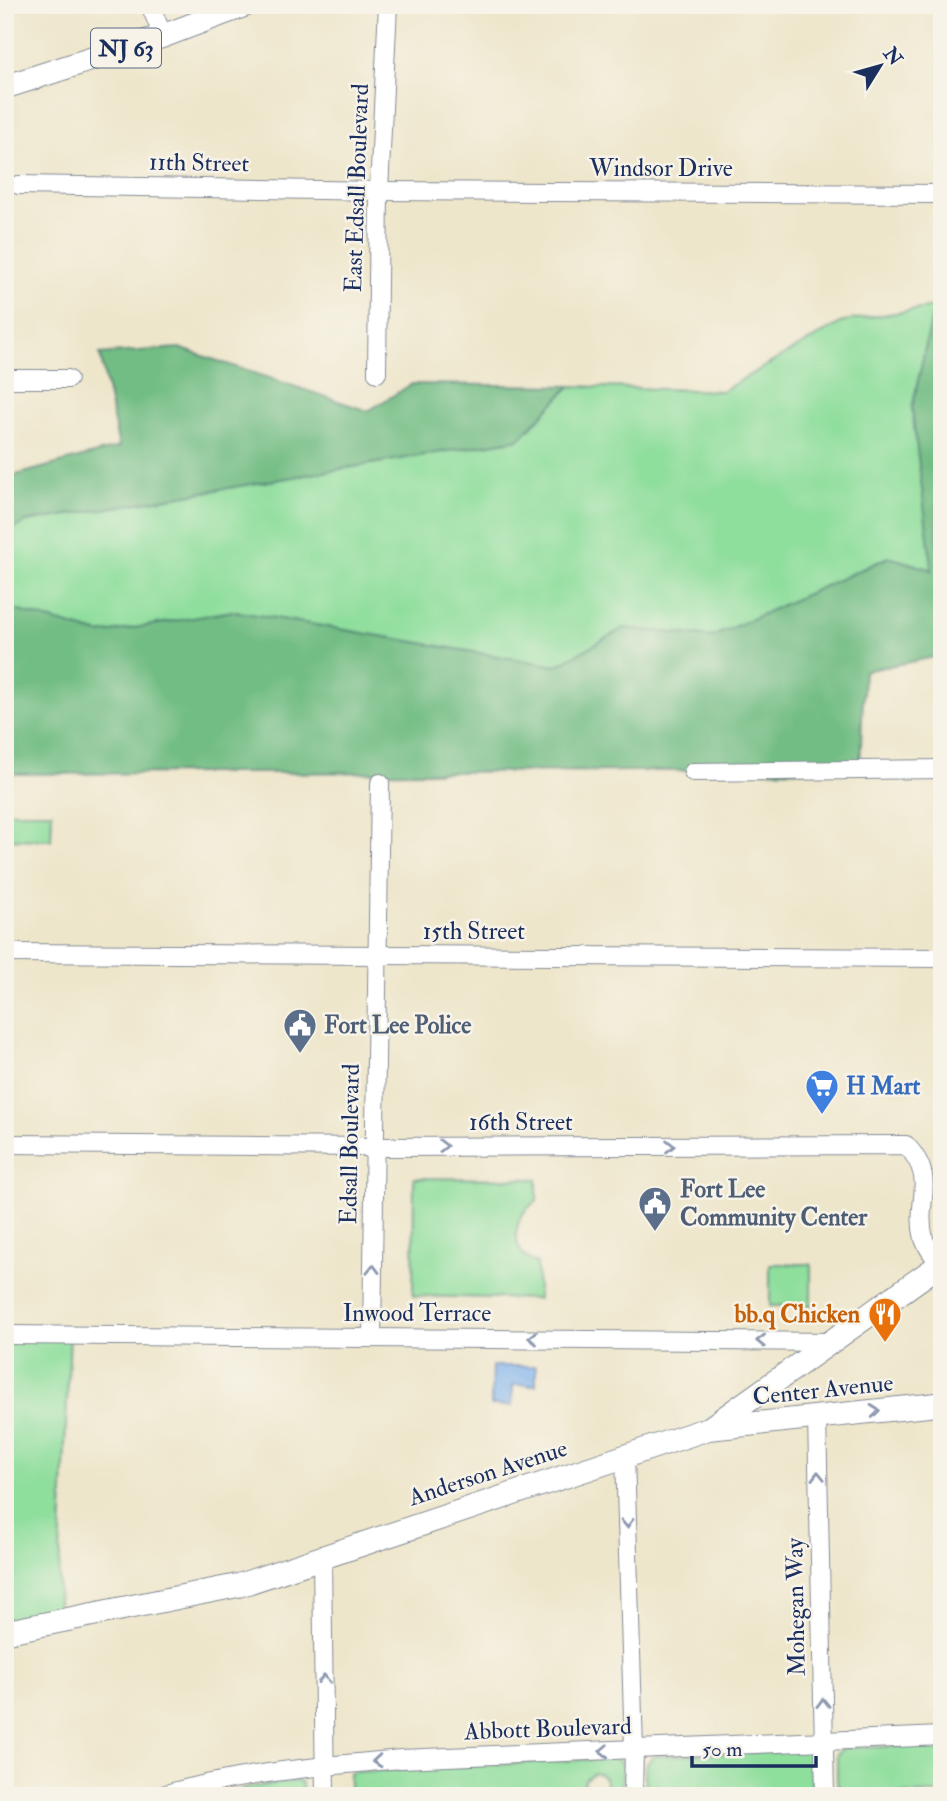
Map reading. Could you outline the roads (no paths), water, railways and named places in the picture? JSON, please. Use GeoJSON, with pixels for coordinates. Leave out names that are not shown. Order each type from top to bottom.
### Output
{"type":"FeatureCollection","features":[{"type":"Feature","properties":{"kind":"main road","name":"NJ 63"},"geometry":{"type":"LineString","coordinates":[[5,87],[163,36],[245,5]]}},
{"type":"Feature","properties":{"kind":"main road","name":"Anderson Avenue"},"geometry":{"type":"LineString","coordinates":[[5,1632],[240,1585],[625,1455],[710,1429],[941,1265]]}},
{"type":"Feature","properties":{"kind":"main road","name":"Center Avenue"},"geometry":{"type":"LineString","coordinates":[[710,1429],[942,1404]]}},
{"type":"Feature","properties":{"kind":"street"},"geometry":{"type":"LineString","coordinates":[[150,5],[163,36]]}},
{"type":"Feature","properties":{"kind":"street","name":"East Edsall Boulevard"},"geometry":{"type":"LineString","coordinates":[[377,373],[379,191],[388,5]]}},
{"type":"Feature","properties":{"kind":"street","name":"11th Street"},"geometry":{"type":"LineString","coordinates":[[18,185],[379,191]]}},
{"type":"Feature","properties":{"kind":"street","name":"Windsor Drive"},"geometry":{"type":"LineString","coordinates":[[379,191],[942,194]]}},
{"type":"Feature","properties":{"kind":"street"},"geometry":{"type":"LineString","coordinates":[[5,379],[68,379]]}},
{"type":"Feature","properties":{"kind":"street"},"geometry":{"type":"LineString","coordinates":[[693,772],[942,769]]}},
{"type":"Feature","properties":{"kind":"street","name":"Edsall Boulevard"},"geometry":{"type":"LineString","coordinates":[[372,1337],[380,783]]}},
{"type":"Feature","properties":{"kind":"street","name":"15th Street"},"geometry":{"type":"LineString","coordinates":[[5,953],[942,958]]}},
{"type":"Feature","properties":{"kind":"street","name":"16th Street"},"geometry":{"type":"LineString","coordinates":[[5,1144],[374,1147],[906,1145],[920,1159],[924,1178],[924,1240],[941,1265]]}},
{"type":"Feature","properties":{"kind":"street","name":"Inwood Terrace"},"geometry":{"type":"LineString","coordinates":[[5,1335],[829,1342]]}},
{"type":"Feature","properties":{"kind":"street","name":"Mohegan Way"},"geometry":{"type":"LineString","coordinates":[[817,1418],[825,1796]]}},
{"type":"Feature","properties":{"kind":"street"},"geometry":{"type":"LineString","coordinates":[[625,1455],[633,1796]]}},
{"type":"Feature","properties":{"kind":"street"},"geometry":{"type":"LineString","coordinates":[[322,1557],[325,1796]]}},
{"type":"Feature","properties":{"kind":"street","name":"Abbott Boulevard"},"geometry":{"type":"LineString","coordinates":[[159,1796],[230,1780],[325,1766],[401,1759],[942,1736]]}},
{"type":"Feature","properties":{"kind":"water"},"geometry":{"type":"Polygon","coordinates":[[[492,1366],[536,1366],[536,1385],[513,1385],[512,1406],[491,1405],[492,1366]]]}},
{"type":"Feature","properties":{"kind":"place","name":"Fort Lee Police"},"geometry":{"type":"Point","coordinates":[300,1055]}},
{"type":"Feature","properties":{"kind":"place","name":"H Mart"},"geometry":{"type":"Point","coordinates":[822,1116]}},
{"type":"Feature","properties":{"kind":"place","name":"Fort Lee Community Center"},"geometry":{"type":"Point","coordinates":[655,1233]}},
{"type":"Feature","properties":{"kind":"place","name":"bb.q Chicken"},"geometry":{"type":"Point","coordinates":[885,1344]}}]}
